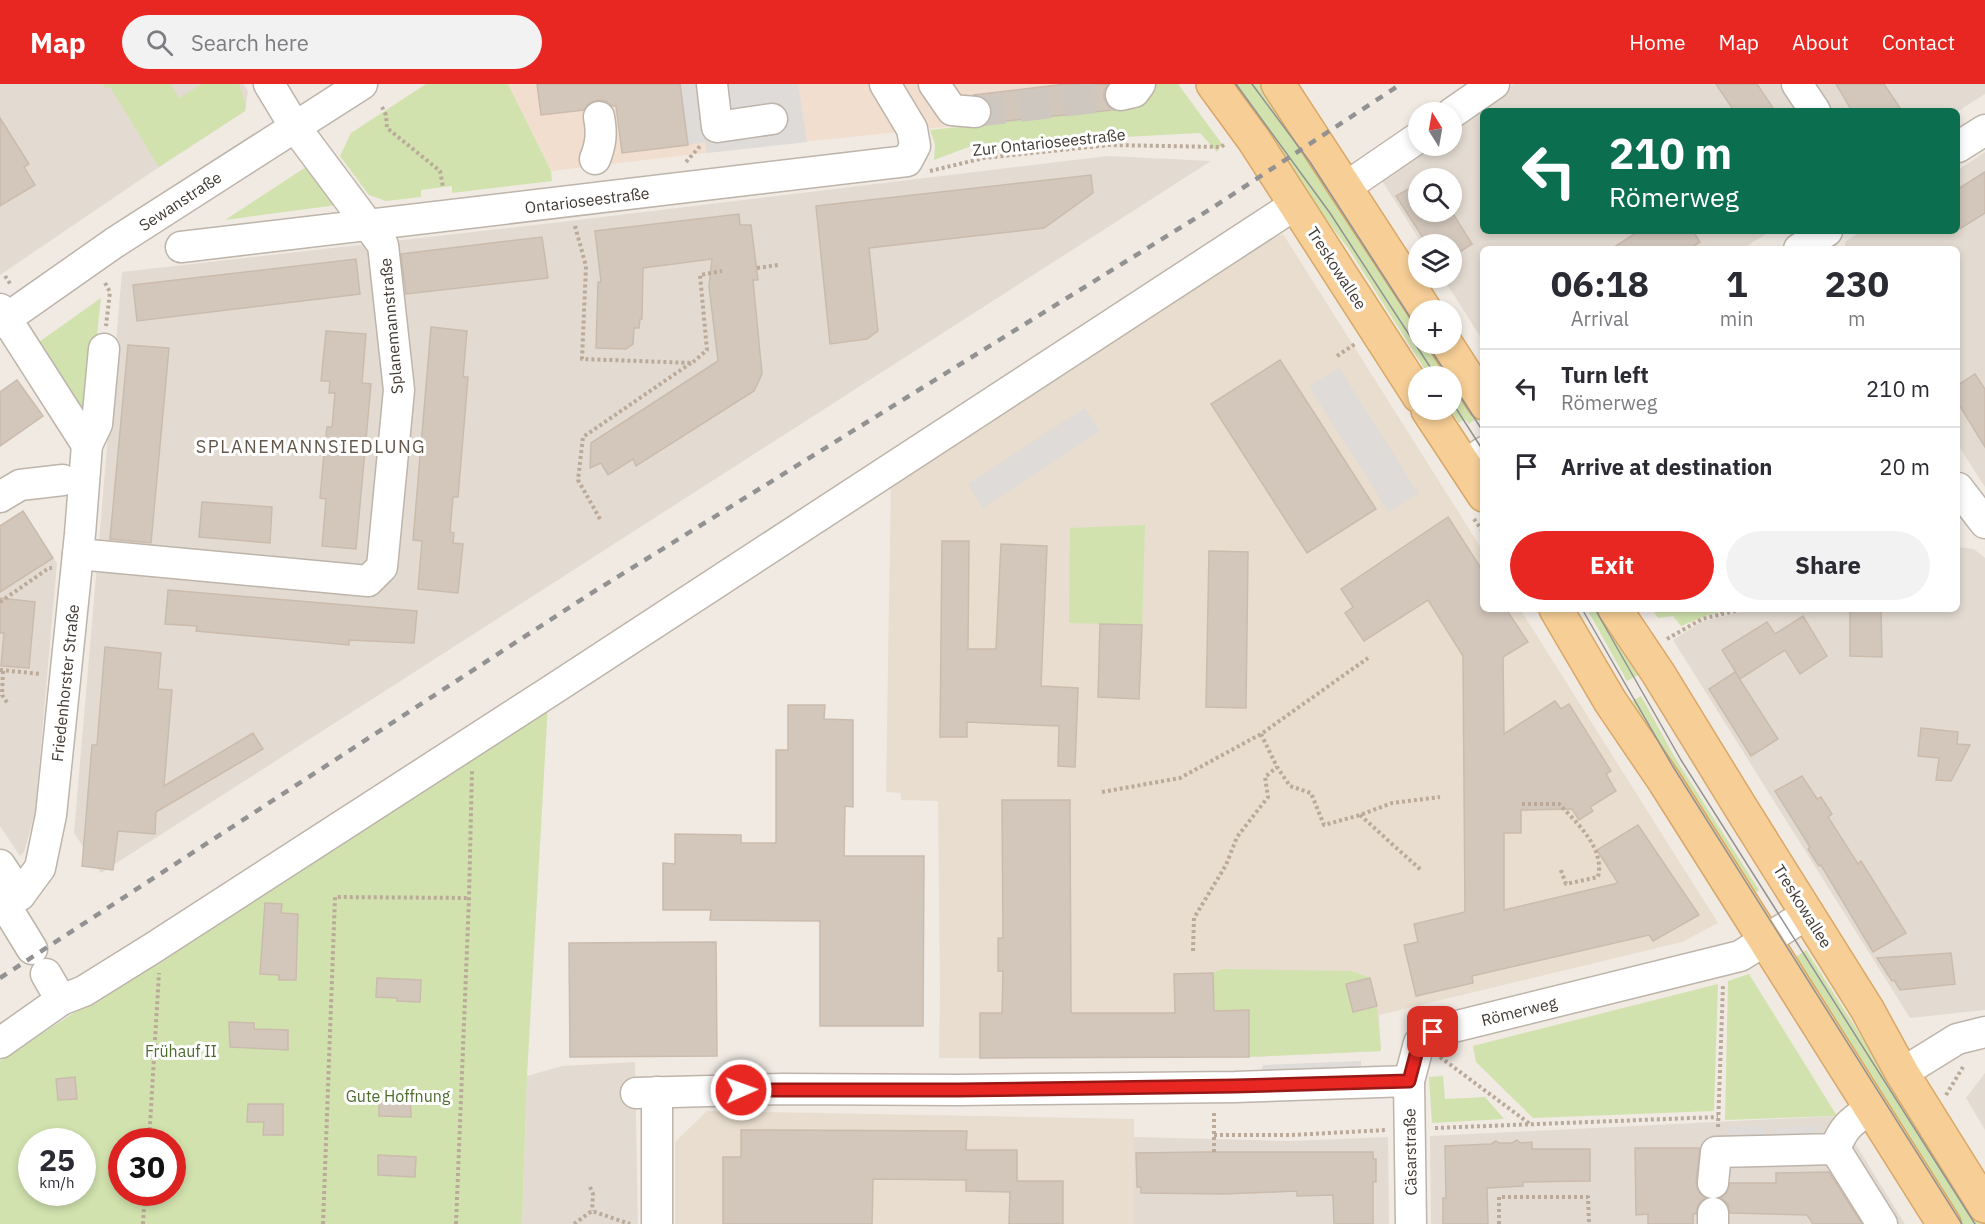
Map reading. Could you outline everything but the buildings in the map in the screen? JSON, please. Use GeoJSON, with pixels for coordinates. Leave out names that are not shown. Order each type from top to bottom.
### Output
{"type":"FeatureCollection","features":[{"type":"Feature","properties":{"kind":"main road","name":"Treskowallee"},"geometry":{"type":"LineString","coordinates":[[1213,84],[1242,140],[1296,204],[1408,379]]}},
{"type":"Feature","properties":{"kind":"main road"},"geometry":{"type":"LineString","coordinates":[[1278,84],[1419,300]]}},
{"type":"Feature","properties":{"kind":"main road"},"geometry":{"type":"LineString","coordinates":[[1452,354],[1480,397]]}},
{"type":"Feature","properties":{"kind":"main road"},"geometry":{"type":"LineString","coordinates":[[1438,420],[1474,458],[1480,480]]}},
{"type":"Feature","properties":{"kind":"main road"},"geometry":{"type":"LineString","coordinates":[[1558,612],[1610,701],[1766,940],[1944,1224]]}},
{"type":"Feature","properties":{"kind":"main road","name":"Treskowallee"},"geometry":{"type":"LineString","coordinates":[[1617,612],[1658,673],[1867,1009],[1902,1073],[1985,1206]]}},
{"type":"Feature","properties":{"kind":"street","name":"Splanemannstraße"},"geometry":{"type":"LineString","coordinates":[[77,562],[368,581],[382,567],[399,390],[383,245],[296,127],[269,84]]}},
{"type":"Feature","properties":{"kind":"street","name":"Sewanstraße"},"geometry":{"type":"LineString","coordinates":[[2,317],[362,84]]}},
{"type":"Feature","properties":{"kind":"street"},"geometry":{"type":"LineString","coordinates":[[712,84],[717,127],[772,119]]}},
{"type":"Feature","properties":{"kind":"street"},"geometry":{"type":"LineString","coordinates":[[885,84],[912,129],[915,146],[907,161]]}},
{"type":"Feature","properties":{"kind":"street"},"geometry":{"type":"LineString","coordinates":[[934,84],[952,110],[975,112]]}},
{"type":"Feature","properties":{"kind":"street"},"geometry":{"type":"LineString","coordinates":[[1462,107],[1494,84]]}},
{"type":"Feature","properties":{"kind":"street"},"geometry":{"type":"LineString","coordinates":[[1797,84],[1813,108]]}},
{"type":"Feature","properties":{"kind":"street"},"geometry":{"type":"LineString","coordinates":[[594,159],[600,146],[602,132],[599,117]]}},
{"type":"Feature","properties":{"kind":"street"},"geometry":{"type":"LineString","coordinates":[[1960,146],[1985,130]]}},
{"type":"Feature","properties":{"kind":"street"},"geometry":{"type":"LineString","coordinates":[[1346,187],[1408,144]]}},
{"type":"Feature","properties":{"kind":"street","name":"Ontarioseestraße"},"geometry":{"type":"LineString","coordinates":[[181,247],[907,161]]}},
{"type":"Feature","properties":{"kind":"street"},"geometry":{"type":"LineString","coordinates":[[0,1044],[62,1000],[84,991],[153,948],[1296,204]]}},
{"type":"Feature","properties":{"kind":"street"},"geometry":{"type":"LineString","coordinates":[[1804,246],[1822,234]]}},
{"type":"Feature","properties":{"kind":"street"},"geometry":{"type":"LineString","coordinates":[[2,317],[87,444]]}},
{"type":"Feature","properties":{"kind":"street","name":"Friedenhorster Straße"},"geometry":{"type":"LineString","coordinates":[[8,903],[40,868],[51,815],[87,444],[97,424],[104,349]]}},
{"type":"Feature","properties":{"kind":"street"},"geometry":{"type":"LineString","coordinates":[[0,497],[20,484],[63,480]]}},
{"type":"Feature","properties":{"kind":"street"},"geometry":{"type":"LineString","coordinates":[[1960,493],[1973,523]]}},
{"type":"Feature","properties":{"kind":"street"},"geometry":{"type":"LineString","coordinates":[[0,865],[8,903],[62,1000]]}},
{"type":"Feature","properties":{"kind":"street","name":"Römerweg"},"geometry":{"type":"LineString","coordinates":[[1409,1081],[1419,1043],[1433,1032],[1740,956],[1807,914]]}},
{"type":"Feature","properties":{"kind":"street"},"geometry":{"type":"LineString","coordinates":[[1902,1073],[1957,1039],[1985,1032]]}},
{"type":"Feature","properties":{"kind":"street"},"geometry":{"type":"LineString","coordinates":[[657,1224],[647,1093],[783,1089],[958,1090],[1235,1086],[1409,1081]]}},
{"type":"Feature","properties":{"kind":"street","name":"Cäsarstraße"},"geometry":{"type":"LineString","coordinates":[[1409,1081],[1411,1224]]}},
{"type":"Feature","properties":{"kind":"street"},"geometry":{"type":"LineString","coordinates":[[1835,1149],[1842,1131],[1871,1108]]}},
{"type":"Feature","properties":{"kind":"street"},"geometry":{"type":"LineString","coordinates":[[1713,1183],[1716,1152],[1835,1149]]}},
{"type":"Feature","properties":{"kind":"street"},"geometry":{"type":"LineString","coordinates":[[1835,1149],[1881,1224]]}},
{"type":"Feature","properties":{"kind":"path"},"geometry":{"type":"LineString","coordinates":[[381,107],[386,115],[387,128],[440,171],[443,187]]}},
{"type":"Feature","properties":{"kind":"path","name":"Zur Ontarioseestraße"},"geometry":{"type":"LineString","coordinates":[[907,161],[925,172],[984,158],[1109,145],[1221,147],[1242,140]]}},
{"type":"Feature","properties":{"kind":"path"},"geometry":{"type":"LineString","coordinates":[[569,202],[585,266],[582,359],[692,363]]}},
{"type":"Feature","properties":{"kind":"path"},"geometry":{"type":"LineString","coordinates":[[757,268],[778,265]]}},
{"type":"Feature","properties":{"kind":"path"},"geometry":{"type":"LineString","coordinates":[[600,519],[578,480],[582,437],[692,363],[707,350],[700,275],[722,272]]}},
{"type":"Feature","properties":{"kind":"path"},"geometry":{"type":"LineString","coordinates":[[104,349],[110,292],[105,283]]}},
{"type":"Feature","properties":{"kind":"path"},"geometry":{"type":"LineString","coordinates":[[1337,356],[1361,340]]}},
{"type":"Feature","properties":{"kind":"path"},"geometry":{"type":"LineString","coordinates":[[0,602],[49,568],[77,562]]}},
{"type":"Feature","properties":{"kind":"path"},"geometry":{"type":"LineString","coordinates":[[1667,640],[1702,619],[1730,612]]}},
{"type":"Feature","properties":{"kind":"path"},"geometry":{"type":"LineString","coordinates":[[1102,792],[1180,778],[1261,734],[1368,658]]}},
{"type":"Feature","properties":{"kind":"path"},"geometry":{"type":"LineString","coordinates":[[8,704],[2,695],[1,670],[66,676]]}},
{"type":"Feature","properties":{"kind":"path"},"geometry":{"type":"LineString","coordinates":[[1261,734],[1277,767],[1290,786],[1311,793],[1324,825],[1392,803],[1440,797]]}},
{"type":"Feature","properties":{"kind":"path"},"geometry":{"type":"LineString","coordinates":[[456,1224],[469,898],[471,740]]}},
{"type":"Feature","properties":{"kind":"path"},"geometry":{"type":"LineString","coordinates":[[1194,951],[1194,918],[1226,865],[1237,837],[1268,797],[1265,777],[1277,767]]}},
{"type":"Feature","properties":{"kind":"path"},"geometry":{"type":"LineString","coordinates":[[1521,804],[1559,804],[1584,831],[1594,848],[1599,871],[1598,877],[1566,884],[1560,868]]}},
{"type":"Feature","properties":{"kind":"path"},"geometry":{"type":"LineString","coordinates":[[1360,815],[1422,871]]}},
{"type":"Feature","properties":{"kind":"path"},"geometry":{"type":"LineString","coordinates":[[323,1224],[335,897],[469,898]]}},
{"type":"Feature","properties":{"kind":"path"},"geometry":{"type":"LineString","coordinates":[[150,1128],[160,959],[153,948]]}},
{"type":"Feature","properties":{"kind":"path"},"geometry":{"type":"LineString","coordinates":[[1430,1129],[1719,1117],[1723,987],[1721,981]]}},
{"type":"Feature","properties":{"kind":"path"},"geometry":{"type":"LineString","coordinates":[[1440,1057],[1530,1124]]}},
{"type":"Feature","properties":{"kind":"path"},"geometry":{"type":"LineString","coordinates":[[1945,1096],[1963,1067]]}},
{"type":"Feature","properties":{"kind":"path"},"geometry":{"type":"LineString","coordinates":[[1214,1109],[1214,1152]]}},
{"type":"Feature","properties":{"kind":"path"},"geometry":{"type":"LineString","coordinates":[[1214,1135],[1292,1135],[1393,1130]]}},
{"type":"Feature","properties":{"kind":"path"},"geometry":{"type":"LineString","coordinates":[[590,1187],[592,1211]]}},
{"type":"Feature","properties":{"kind":"path"},"geometry":{"type":"LineString","coordinates":[[1498,1224],[1498,1197],[1588,1197],[1588,1224]]}},
{"type":"Feature","properties":{"kind":"path"},"geometry":{"type":"LineString","coordinates":[[142,1224],[144,1206]]}},
{"type":"Feature","properties":{"kind":"path"},"geometry":{"type":"LineString","coordinates":[[574,1224],[592,1211]]}},
{"type":"Feature","properties":{"kind":"path"},"geometry":{"type":"LineString","coordinates":[[592,1211],[630,1224]]}},
{"type":"Feature","properties":{"kind":"shaded area"},"geometry":{"type":"Polygon","coordinates":[[[0,84],[243,84],[248,91],[245,111],[0,275],[0,84]]]}},
{"type":"Feature","properties":{"kind":"shaded area"},"geometry":{"type":"Polygon","coordinates":[[[508,84],[1147,84],[1129,108],[551,171],[508,84]]]}},
{"type":"Feature","properties":{"kind":"shaded area"},"geometry":{"type":"Polygon","coordinates":[[[680,84],[798,84],[807,142],[707,153],[705,142],[688,145],[680,84]]]}},
{"type":"Feature","properties":{"kind":"shaded area"},"geometry":{"type":"Polygon","coordinates":[[[1514,84],[1780,84],[1796,108],[1480,108],[1480,234],[1766,234],[1747,246],[1480,246],[1480,336],[1462,308],[1462,300],[1457,300],[1449,288],[1462,288],[1462,234],[1416,234],[1408,222],[1462,222],[1462,168],[1408,168],[1408,222],[1379,176],[1409,156],[1462,156],[1462,119],[1514,84]]]}},
{"type":"Feature","properties":{"kind":"shaded area"},"geometry":{"type":"Polygon","coordinates":[[[1812,84],[1985,84],[1985,94],[1960,110],[1827,108],[1812,84]]]}},
{"type":"Feature","properties":{"kind":"shaded area"},"geometry":{"type":"Polygon","coordinates":[[[1985,152],[1985,487],[1960,448],[1960,246],[1845,246],[1846,241],[1857,234],[1960,234],[1960,169],[1985,152]]]}},
{"type":"Feature","properties":{"kind":"shaded area"},"geometry":{"type":"Polygon","coordinates":[[[1108,156],[1211,161],[101,873],[74,833],[122,272],[1108,156]]]}},
{"type":"Feature","properties":{"kind":"shaded area"},"geometry":{"type":"Polygon","coordinates":[[[1283,234],[1480,546],[1480,612],[1522,612],[1718,923],[1682,942],[1379,1015],[1381,1051],[1249,1057],[939,1058],[938,801],[901,800],[901,793],[886,792],[891,480],[1247,249],[1283,234]]]}},
{"type":"Feature","properties":{"kind":"shaded area"},"geometry":{"type":"Polygon","coordinates":[[[1339,368],[1418,493],[1389,512],[1309,386],[1339,368]]]}},
{"type":"Feature","properties":{"kind":"shaded area"},"geometry":{"type":"Polygon","coordinates":[[[1085,408],[1100,431],[983,508],[968,484],[1085,408]]]}},
{"type":"Feature","properties":{"kind":"shaded area"},"geometry":{"type":"Polygon","coordinates":[[[1960,547],[1974,549],[1985,558],[1985,1010],[1910,1018],[1673,640],[1701,622],[1740,612],[1960,612],[1960,547]]]}},
{"type":"Feature","properties":{"kind":"shaded area"},"geometry":{"type":"Polygon","coordinates":[[[53,558],[57,563],[35,813],[24,852],[20,856],[0,826],[0,592],[53,558]]]}},
{"type":"Feature","properties":{"kind":"shaded area"},"geometry":{"type":"Polygon","coordinates":[[[1361,1061],[1361,1077],[1261,1072],[1263,1065],[1361,1061]]]}},
{"type":"Feature","properties":{"kind":"shaded area"},"geometry":{"type":"Polygon","coordinates":[[[635,1062],[638,1224],[522,1224],[527,1076],[562,1066],[635,1062]]]}},
{"type":"Feature","properties":{"kind":"shaded area"},"geometry":{"type":"Polygon","coordinates":[[[1985,1073],[1985,1130],[1966,1098],[1985,1073]]]}},
{"type":"Feature","properties":{"kind":"shaded area"},"geometry":{"type":"Polygon","coordinates":[[[707,1111],[1134,1119],[1134,1224],[675,1224],[675,1142],[707,1111]]]}},
{"type":"Feature","properties":{"kind":"shaded area"},"geometry":{"type":"Polygon","coordinates":[[[1838,1116],[1905,1224],[1431,1224],[1430,1136],[1838,1116]]]}},
{"type":"Feature","properties":{"kind":"shaded area"},"geometry":{"type":"Polygon","coordinates":[[[1766,1126],[1766,1141],[1727,1142],[1727,1127],[1766,1126]]]}},
{"type":"Feature","properties":{"kind":"shaded area"},"geometry":{"type":"Polygon","coordinates":[[[1817,1126],[1817,1140],[1774,1141],[1773,1128],[1817,1126]]]}},
{"type":"Feature","properties":{"kind":"shaded area"},"geometry":{"type":"Polygon","coordinates":[[[1134,1137],[1288,1141],[1388,1137],[1389,1224],[1134,1224],[1134,1137]]]}},
{"type":"Feature","properties":{"kind":"green space"},"geometry":{"type":"Polygon","coordinates":[[[103,84],[170,84],[179,98],[202,84],[239,84],[246,105],[245,111],[159,167],[110,87],[105,88],[103,84]]]}},
{"type":"Feature","properties":{"kind":"green space"},"geometry":{"type":"Polygon","coordinates":[[[426,84],[508,84],[551,171],[552,181],[452,193],[452,186],[421,190],[421,197],[386,201],[369,195],[340,156],[351,133],[426,84]]]}},
{"type":"Feature","properties":{"kind":"green space"},"geometry":{"type":"Polygon","coordinates":[[[1147,84],[1178,84],[1222,144],[1217,152],[1200,133],[974,145],[934,160],[935,144],[930,130],[1129,108],[1147,84]]]}},
{"type":"Feature","properties":{"kind":"green space"},"geometry":{"type":"Polygon","coordinates":[[[1226,84],[1260,84],[1314,159],[1408,304],[1408,343],[1350,251],[1226,84]]]}},
{"type":"Feature","properties":{"kind":"green space"},"geometry":{"type":"Polygon","coordinates":[[[306,167],[315,175],[337,205],[225,220],[306,167]]]}},
{"type":"Feature","properties":{"kind":"green space"},"geometry":{"type":"Polygon","coordinates":[[[101,298],[88,418],[39,342],[101,298]]]}},
{"type":"Feature","properties":{"kind":"green space"},"geometry":{"type":"Polygon","coordinates":[[[1415,354],[1439,354],[1447,366],[1423,366],[1415,354]]]}},
{"type":"Feature","properties":{"kind":"green space"},"geometry":{"type":"Polygon","coordinates":[[[1462,390],[1479,417],[1469,424],[1465,419],[1459,423],[1457,420],[1462,420],[1462,390]]]}},
{"type":"Feature","properties":{"kind":"green space"},"geometry":{"type":"Polygon","coordinates":[[[1145,525],[1142,625],[1069,623],[1070,528],[1145,525]]]}},
{"type":"Feature","properties":{"kind":"green space"},"geometry":{"type":"Polygon","coordinates":[[[1589,612],[1605,612],[1645,671],[1627,681],[1589,612]]]}},
{"type":"Feature","properties":{"kind":"green space"},"geometry":{"type":"Polygon","coordinates":[[[1654,612],[1720,612],[1681,626],[1673,616],[1658,618],[1654,612]]]}},
{"type":"Feature","properties":{"kind":"green space"},"geometry":{"type":"Polygon","coordinates":[[[1641,696],[1674,756],[1759,890],[1755,893],[1627,711],[1635,706],[1632,701],[1641,696]]]}},
{"type":"Feature","properties":{"kind":"green space","name":"Gute Hoffnung"},"geometry":{"type":"Polygon","coordinates":[[[548,703],[527,1076],[522,1224],[0,1224],[0,1061],[548,703]]]}},
{"type":"Feature","properties":{"kind":"green space"},"geometry":{"type":"Polygon","coordinates":[[[1806,950],[1984,1224],[1957,1224],[1790,961],[1806,950]]]}},
{"type":"Feature","properties":{"kind":"green space"},"geometry":{"type":"Polygon","coordinates":[[[1222,969],[1352,971],[1370,978],[1346,984],[1353,1012],[1377,1006],[1381,1051],[1249,1057],[1249,1010],[1214,1011],[1213,973],[1222,969]]]}},
{"type":"Feature","properties":{"kind":"green space"},"geometry":{"type":"Polygon","coordinates":[[[1749,974],[1837,1116],[1725,1120],[1728,981],[1749,974]]]}},
{"type":"Feature","properties":{"kind":"green space"},"geometry":{"type":"Polygon","coordinates":[[[1718,984],[1714,1111],[1533,1118],[1476,1062],[1473,1046],[1718,984]]]}},
{"type":"Feature","properties":{"kind":"green space"},"geometry":{"type":"Polygon","coordinates":[[[1443,1076],[1445,1099],[1485,1097],[1504,1119],[1432,1123],[1429,1077],[1443,1076]]]}},
{"type":"Feature","properties":{"kind":"tunnel"},"geometry":{"type":"LineString","coordinates":[[975,112],[1121,95]]}},
{"type":"Feature","properties":{"kind":"tram line"},"geometry":{"type":"LineString","coordinates":[[1236,84],[1330,213],[1429,366]]}},
{"type":"Feature","properties":{"kind":"tram line"},"geometry":{"type":"LineString","coordinates":[[1252,84],[1310,162],[1408,314]]}},
{"type":"Feature","properties":{"kind":"tram line"},"geometry":{"type":"LineString","coordinates":[[1434,354],[1441,366]]}},
{"type":"Feature","properties":{"kind":"tram line"},"geometry":{"type":"LineString","coordinates":[[1462,399],[1480,427]]}},
{"type":"Feature","properties":{"kind":"tram line"},"geometry":{"type":"LineString","coordinates":[[1462,418],[1480,446]]}},
{"type":"Feature","properties":{"kind":"tram line"},"geometry":{"type":"LineString","coordinates":[[1584,612],[1672,765],[1962,1224]]}},
{"type":"Feature","properties":{"kind":"tram line"},"geometry":{"type":"LineString","coordinates":[[1597,612],[1681,760],[1975,1224]]}},
{"type":"Feature","properties":{"kind":"railway"},"geometry":{"type":"LineString","coordinates":[[0,978],[590,594],[1212,208],[1401,84]]}},
{"type":"Feature","properties":{"kind":"district","name":"SPLANEMANNSIEDLUNG"},"geometry":{"type":"Point","coordinates":[311,446]}},
{"type":"Feature","properties":{"kind":"route"},"geometry":{"type":"LineString","coordinates":[[741,1090],[958,1090],[1409,1081],[1419,1043],[1433,1032]]}},
{"type":"Feature","properties":{"kind":"park label","name":"Frühauf II"},"geometry":{"type":"Point","coordinates":[181,1051]}}]}
